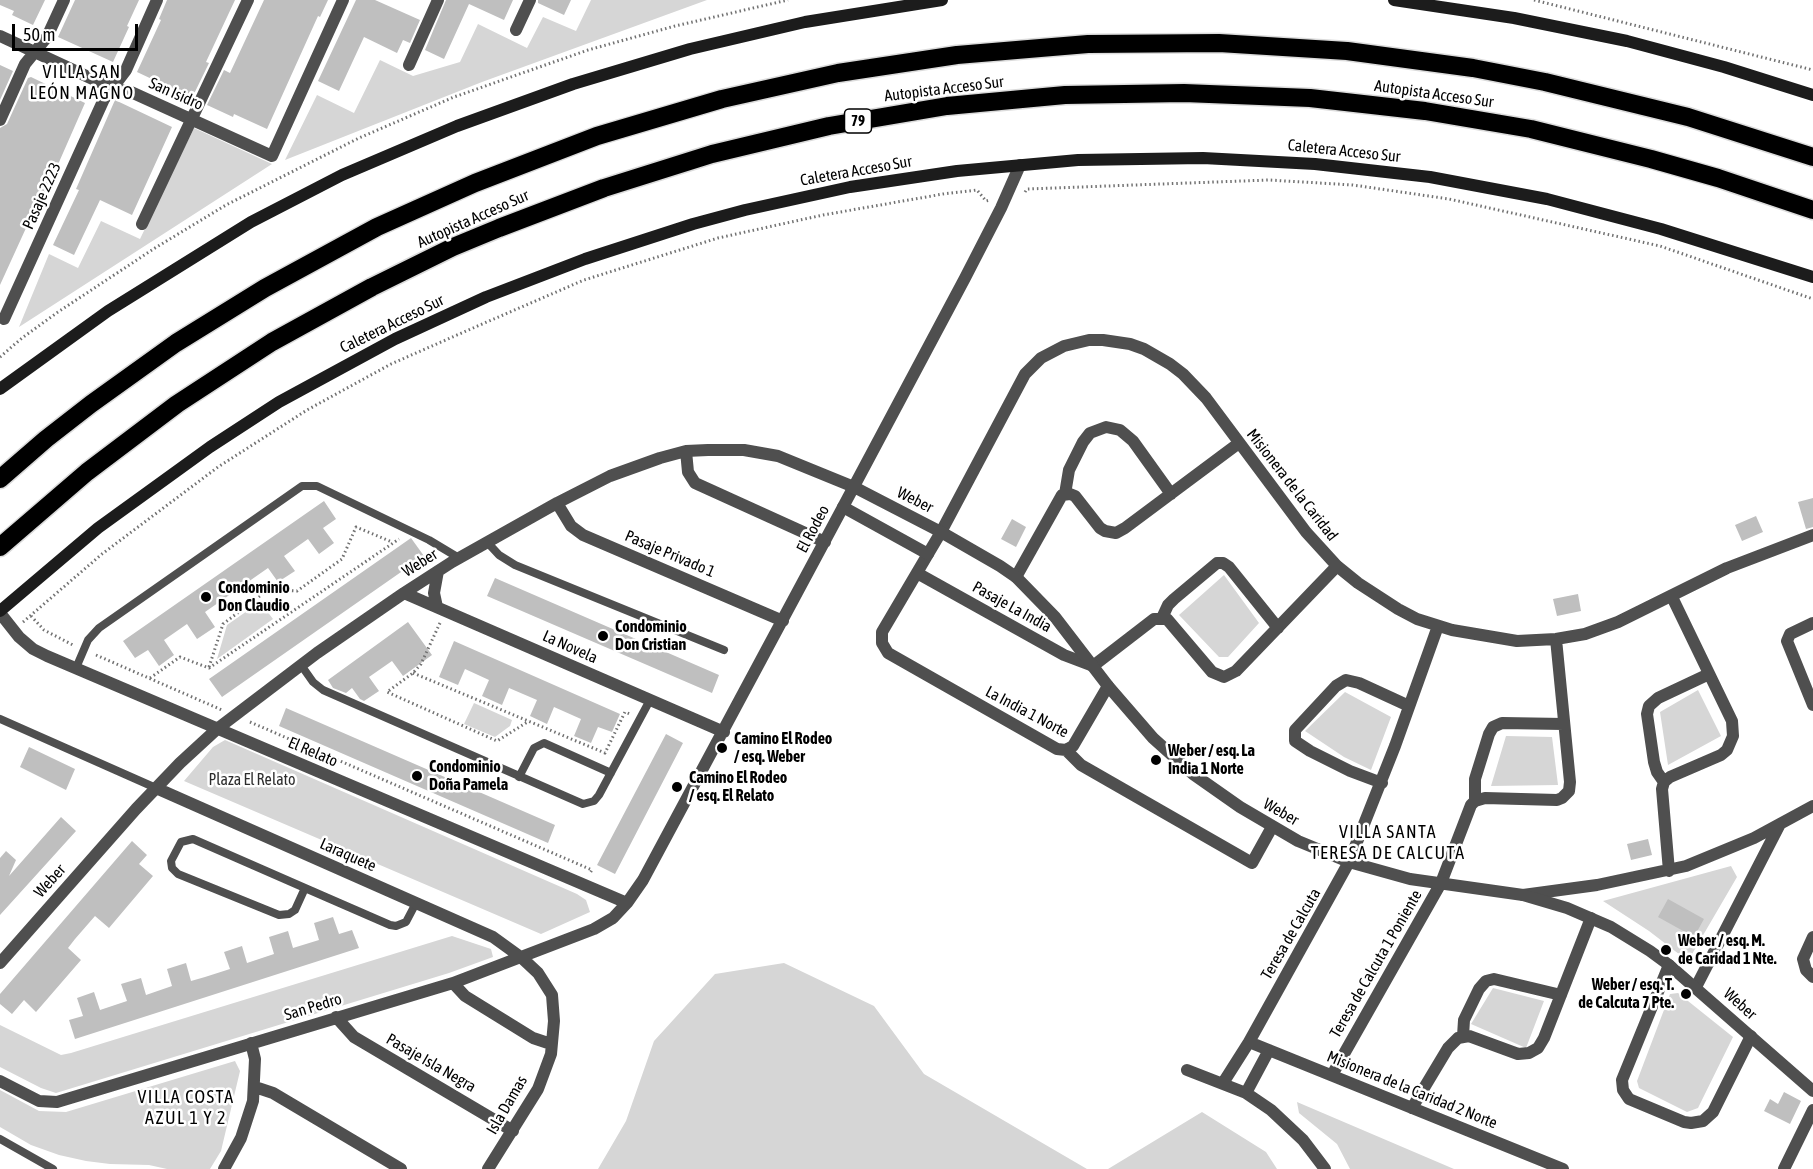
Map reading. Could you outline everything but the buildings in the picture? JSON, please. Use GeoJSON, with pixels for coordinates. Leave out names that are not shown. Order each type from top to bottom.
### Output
{"type":"FeatureCollection","features":[{"type":"Feature","properties":{"kind":"highway","name":"Autopista Acceso Sur"},"geometry":{"type":"LineString","coordinates":[[0,479],[91,404],[176,343],[265,288],[377,227],[475,183],[597,136],[722,99],[838,73],[957,55],[1088,44],[1219,43],[1347,51],[1473,68],[1566,86],[1688,117],[1813,157]]}},
{"type":"Feature","properties":{"kind":"highway","name":"Autopista Acceso Sur"},"geometry":{"type":"LineString","coordinates":[[0,547],[87,472],[177,404],[272,342],[372,287],[489,231],[604,188],[712,154],[840,124],[947,106],[1077,95],[1195,93],[1330,100],[1425,111],[1552,134],[1707,175],[1813,210]]}},
{"type":"Feature","properties":{"kind":"main road"},"geometry":{"type":"LineString","coordinates":[[0,389],[108,311],[207,248],[296,198],[399,150],[525,100],[632,65],[805,22],[942,0]]}},
{"type":"Feature","properties":{"kind":"main road"},"geometry":{"type":"LineString","coordinates":[[1394,0],[1514,18],[1628,41],[1724,67],[1813,95]]}},
{"type":"Feature","properties":{"kind":"main road","name":"Caletera Acceso Sur"},"geometry":{"type":"LineString","coordinates":[[0,612],[98,528],[173,473],[279,402],[395,339],[486,297],[585,259],[693,224],[850,187],[903,178],[1020,165],[1113,158],[1203,158],[1315,164],[1430,177],[1547,199],[1604,213],[1737,252],[1813,277]]}},
{"type":"Feature","properties":{"kind":"street"},"geometry":{"type":"LineString","coordinates":[[0,120],[25,64],[47,37],[64,0]]}},
{"type":"Feature","properties":{"kind":"street","name":"Pasaje 2223"},"geometry":{"type":"LineString","coordinates":[[4,319],[104,99],[126,70],[157,0]]}},
{"type":"Feature","properties":{"kind":"street"},"geometry":{"type":"LineString","coordinates":[[142,224],[248,0]]}},
{"type":"Feature","properties":{"kind":"street","name":"San Isidro"},"geometry":{"type":"LineString","coordinates":[[0,36],[112,88],[131,92],[272,156],[343,0]]}},
{"type":"Feature","properties":{"kind":"street"},"geometry":{"type":"LineString","coordinates":[[409,65],[438,0]]}},
{"type":"Feature","properties":{"kind":"street"},"geometry":{"type":"LineString","coordinates":[[516,30],[530,0]]}},
{"type":"Feature","properties":{"kind":"street","name":"El Rodeo"},"geometry":{"type":"LineString","coordinates":[[627,903],[643,880],[724,732],[965,278],[1007,196],[1020,165]]}},
{"type":"Feature","properties":{"kind":"street","name":"Misionera de la Caridad"},"geometry":{"type":"LineString","coordinates":[[882,643],[884,626],[928,554],[1024,374],[1041,358],[1064,346],[1089,340],[1130,344],[1158,356],[1183,374],[1195,385],[1306,532],[1337,566],[1379,598],[1417,619],[1438,626],[1497,639],[1536,641],[1585,634],[1610,626],[1728,568],[1813,535]]}},
{"type":"Feature","properties":{"kind":"street"},"geometry":{"type":"LineString","coordinates":[[1065,494],[1069,470],[1083,442],[1090,433],[1106,427],[1120,430],[1133,441],[1171,494]]}},
{"type":"Feature","properties":{"kind":"street"},"geometry":{"type":"LineString","coordinates":[[1016,577],[1058,498],[1065,494],[1075,496],[1100,528],[1110,533],[1121,531],[1239,443]]}},
{"type":"Feature","properties":{"kind":"street","name":"Weber"},"geometry":{"type":"LineString","coordinates":[[0,963],[156,788],[217,729],[301,665],[404,593],[487,542],[610,477],[686,451],[744,450],[778,456],[854,487],[940,532],[1016,577],[1055,616],[1108,686],[1138,721],[1179,761],[1240,807],[1272,827],[1306,845],[1349,862],[1410,879],[1523,895],[1591,918],[1630,938],[1669,965],[1813,1091]]}},
{"type":"Feature","properties":{"kind":"street"},"geometry":{"type":"LineString","coordinates":[[686,451],[688,472],[695,483],[825,542]]}},
{"type":"Feature","properties":{"kind":"street","name":"Pasaje Privado 1"},"geometry":{"type":"LineString","coordinates":[[557,503],[567,522],[583,535],[783,621]]}},
{"type":"Feature","properties":{"kind":"street"},"geometry":{"type":"LineString","coordinates":[[843,507],[928,554]]}},
{"type":"Feature","properties":{"kind":"street"},"geometry":{"type":"LineString","coordinates":[[1162,618],[1168,605],[1174,599],[1217,563],[1223,563],[1229,567],[1278,628]]}},
{"type":"Feature","properties":{"kind":"street"},"geometry":{"type":"LineString","coordinates":[[1093,666],[1150,622],[1162,618],[1170,622],[1212,672],[1224,677],[1233,674],[1337,566]]}},
{"type":"Feature","properties":{"kind":"street"},"geometry":{"type":"LineString","coordinates":[[438,571],[434,592],[442,609]]}},
{"type":"Feature","properties":{"kind":"street","name":"Pasaje La India"},"geometry":{"type":"LineString","coordinates":[[917,573],[1064,655],[1093,666]]}},
{"type":"Feature","properties":{"kind":"street","name":"La Novela"},"geometry":{"type":"LineString","coordinates":[[404,593],[724,732]]}},
{"type":"Feature","properties":{"kind":"street"},"geometry":{"type":"LineString","coordinates":[[1669,871],[1662,789],[1664,782],[1670,777],[1721,755],[1731,743],[1733,736],[1732,722],[1672,597]]}},
{"type":"Feature","properties":{"kind":"street","name":"El Relato"},"geometry":{"type":"LineString","coordinates":[[0,612],[14,631],[33,649],[76,669],[627,903]]}},
{"type":"Feature","properties":{"kind":"street"},"geometry":{"type":"LineString","coordinates":[[1813,623],[1790,634],[1787,640],[1813,705]]}},
{"type":"Feature","properties":{"kind":"street","name":"Teresa de Calcuta"},"geometry":{"type":"LineString","coordinates":[[1223,1083],[1249,1042],[1349,862],[1382,783],[1438,626]]}},
{"type":"Feature","properties":{"kind":"street"},"geometry":{"type":"LineString","coordinates":[[1556,639],[1570,782],[1567,795],[1557,800],[1485,798],[1475,801],[1475,779],[1493,727],[1502,723],[1564,724]]}},
{"type":"Feature","properties":{"kind":"street","name":"La India 1 Norte"},"geometry":{"type":"LineString","coordinates":[[882,643],[884,649],[893,657],[1057,749],[1066,750],[1080,765],[1252,863],[1272,827]]}},
{"type":"Feature","properties":{"kind":"street"},"geometry":{"type":"LineString","coordinates":[[1664,782],[1654,762],[1647,714],[1649,706],[1658,698],[1709,674]]}},
{"type":"Feature","properties":{"kind":"street"},"geometry":{"type":"LineString","coordinates":[[1382,783],[1310,752],[1295,741],[1295,730],[1336,686],[1346,680],[1359,682],[1409,706]]}},
{"type":"Feature","properties":{"kind":"street"},"geometry":{"type":"LineString","coordinates":[[1066,750],[1073,746],[1108,686]]}},
{"type":"Feature","properties":{"kind":"street","name":"Laraquete"},"geometry":{"type":"LineString","coordinates":[[156,788],[493,937],[522,957]]}},
{"type":"Feature","properties":{"kind":"street","name":"Teresa de Calcuta 1 Poniente"},"geometry":{"type":"LineString","coordinates":[[1332,1075],[1441,884],[1468,810],[1475,801]]}},
{"type":"Feature","properties":{"kind":"street"},"geometry":{"type":"LineString","coordinates":[[1523,895],[1597,885],[1669,871],[1710,857],[1813,806]]}},
{"type":"Feature","properties":{"kind":"street"},"geometry":{"type":"LineString","coordinates":[[1696,987],[1780,824]]}},
{"type":"Feature","properties":{"kind":"street","name":"San Pedro"},"geometry":{"type":"LineString","coordinates":[[0,1081],[39,1101],[57,1102],[453,983],[594,929],[613,918],[627,903]]}},
{"type":"Feature","properties":{"kind":"street"},"geometry":{"type":"LineString","coordinates":[[1412,1108],[1450,1044],[1463,1036],[1518,1054],[1533,1051],[1541,1043],[1591,918]]}},
{"type":"Feature","properties":{"kind":"street"},"geometry":{"type":"LineString","coordinates":[[1813,937],[1803,959],[1806,970],[1813,977]]}},
{"type":"Feature","properties":{"kind":"street","name":"Isla Damas"},"geometry":{"type":"LineString","coordinates":[[488,1169],[538,1089],[551,1054],[554,1021],[552,995],[538,974],[522,957]]}},
{"type":"Feature","properties":{"kind":"street"},"geometry":{"type":"LineString","coordinates":[[1669,965],[1622,1080],[1623,1090],[1629,1099],[1690,1124],[1703,1121],[1713,1112],[1751,1036]]}},
{"type":"Feature","properties":{"kind":"street"},"geometry":{"type":"LineString","coordinates":[[1463,1036],[1464,1020],[1479,989],[1486,981],[1494,979],[1561,995]]}},
{"type":"Feature","properties":{"kind":"street"},"geometry":{"type":"LineString","coordinates":[[453,983],[465,996],[533,1038],[551,1044]]}},
{"type":"Feature","properties":{"kind":"street","name":"Pasaje Isla Negra"},"geometry":{"type":"LineString","coordinates":[[336,1017],[354,1037],[513,1131]]}},
{"type":"Feature","properties":{"kind":"street","name":"Misionera de la Caridad 2 Norte"},"geometry":{"type":"LineString","coordinates":[[1249,1042],[1563,1169]]}},
{"type":"Feature","properties":{"kind":"street"},"geometry":{"type":"LineString","coordinates":[[228,1168],[253,1101],[255,1059],[251,1043]]}},
{"type":"Feature","properties":{"kind":"street"},"geometry":{"type":"LineString","coordinates":[[1246,1093],[1269,1050]]}},
{"type":"Feature","properties":{"kind":"street"},"geometry":{"type":"LineString","coordinates":[[1187,1070],[1246,1093],[1288,1124],[1325,1169]]}},
{"type":"Feature","properties":{"kind":"street"},"geometry":{"type":"LineString","coordinates":[[255,1087],[273,1093],[401,1169]]}},
{"type":"Feature","properties":{"kind":"street"},"geometry":{"type":"LineString","coordinates":[[1784,1169],[1813,1110]]}},
{"type":"Feature","properties":{"kind":"lane"},"geometry":{"type":"LineString","coordinates":[[76,669],[92,634],[99,628],[302,486],[317,486],[411,531],[459,558]]}},
{"type":"Feature","properties":{"kind":"lane"},"geometry":{"type":"LineString","coordinates":[[487,542],[499,555],[514,565],[724,650]]}},
{"type":"Feature","properties":{"kind":"lane"},"geometry":{"type":"LineString","coordinates":[[301,665],[313,682],[323,690],[584,804],[597,798],[650,700]]}},
{"type":"Feature","properties":{"kind":"lane"},"geometry":{"type":"LineString","coordinates":[[0,719],[156,788]]}},
{"type":"Feature","properties":{"kind":"lane"},"geometry":{"type":"LineString","coordinates":[[519,777],[531,751],[537,745],[544,743],[611,773]]}},
{"type":"Feature","properties":{"kind":"lane"},"geometry":{"type":"LineString","coordinates":[[305,888],[295,910],[289,914],[279,915],[178,874],[172,868],[171,861],[181,842],[193,839],[390,925],[396,926],[406,922],[416,903]]}},
{"type":"Feature","properties":{"kind":"lane"},"geometry":{"type":"LineString","coordinates":[[0,1138],[53,1169]]}},
{"type":"Feature","properties":{"kind":"path"},"geometry":{"type":"LineString","coordinates":[[1534,0],[1813,70]]}},
{"type":"Feature","properties":{"kind":"path"},"geometry":{"type":"LineString","coordinates":[[14,631],[102,554],[218,467],[307,411],[391,364],[584,280],[718,238],[823,215],[977,190],[986,201],[1007,196],[1020,201],[1028,189],[1258,180],[1353,185],[1449,199],[1660,246],[1813,299]]}},
{"type":"Feature","properties":{"kind":"path"},"geometry":{"type":"LineString","coordinates":[[209,668],[223,624],[269,589],[297,591],[342,559],[356,526],[393,542]]}},
{"type":"Feature","properties":{"kind":"path"},"geometry":{"type":"LineString","coordinates":[[209,668],[411,531]]}},
{"type":"Feature","properties":{"kind":"path"},"geometry":{"type":"LineString","coordinates":[[442,609],[421,664],[413,673],[387,692],[497,741],[529,721]]}},
{"type":"Feature","properties":{"kind":"path"},"geometry":{"type":"LineString","coordinates":[[31,616],[44,630],[84,650],[592,870],[584,885]]}},
{"type":"Feature","properties":{"kind":"path"},"geometry":{"type":"LineString","coordinates":[[150,678],[180,657],[209,668]]}},
{"type":"Feature","properties":{"kind":"path"},"geometry":{"type":"LineString","coordinates":[[413,673],[605,753],[625,712],[640,718]]}},
{"type":"Feature","properties":{"kind":"green space"},"geometry":{"type":"Polygon","coordinates":[[[591,0],[707,0],[482,82],[285,160],[317,95],[354,113],[380,60],[413,76],[460,62],[478,24],[527,48],[543,17],[576,31],[591,0]]]}},
{"type":"Feature","properties":{"kind":"green space"},"geometry":{"type":"Polygon","coordinates":[[[194,128],[272,164],[19,327],[49,254],[78,268],[101,221],[140,239],[194,128]]]}},
{"type":"Feature","properties":{"kind":"green space"},"geometry":{"type":"Polygon","coordinates":[[[1224,575],[1259,623],[1228,657],[1219,657],[1179,615],[1224,575]]]}},
{"type":"Feature","properties":{"kind":"green space"},"geometry":{"type":"Polygon","coordinates":[[[260,602],[273,619],[217,659],[227,625],[260,602]]]}},
{"type":"Feature","properties":{"kind":"green space"},"geometry":{"type":"Polygon","coordinates":[[[1698,690],[1721,736],[1668,765],[1660,712],[1698,690]]]}},
{"type":"Feature","properties":{"kind":"green space"},"geometry":{"type":"Polygon","coordinates":[[[1345,692],[1391,717],[1371,770],[1344,757],[1305,731],[1345,692]]]}},
{"type":"Feature","properties":{"kind":"green space"},"geometry":{"type":"Polygon","coordinates":[[[474,703],[512,720],[510,726],[495,737],[464,724],[474,703]]]}},
{"type":"Feature","properties":{"kind":"green space"},"geometry":{"type":"Polygon","coordinates":[[[1506,736],[1552,737],[1558,785],[1491,786],[1506,736]]]}},
{"type":"Feature","properties":{"kind":"green space","name":"Plaza El Relato"},"geometry":{"type":"Polygon","coordinates":[[[225,740],[577,894],[586,900],[590,912],[541,934],[184,781],[213,747],[225,740]]]}},
{"type":"Feature","properties":{"kind":"green space"},"geometry":{"type":"Polygon","coordinates":[[[1731,866],[1737,877],[1688,961],[1649,931],[1603,901],[1731,866]]]}},
{"type":"Feature","properties":{"kind":"green space"},"geometry":{"type":"Polygon","coordinates":[[[452,936],[491,949],[493,957],[449,973],[56,1093],[0,1067],[0,1025],[61,1055],[452,936]]]}},
{"type":"Feature","properties":{"kind":"green space"},"geometry":{"type":"Polygon","coordinates":[[[784,963],[874,1006],[924,1074],[1087,1169],[598,1169],[626,1121],[654,1041],[715,974],[784,963]]]}},
{"type":"Feature","properties":{"kind":"green space"},"geometry":{"type":"Polygon","coordinates":[[[1493,988],[1544,1001],[1526,1048],[1471,1024],[1493,988]]]}},
{"type":"Feature","properties":{"kind":"green space"},"geometry":{"type":"Polygon","coordinates":[[[1678,993],[1733,1037],[1698,1108],[1687,1112],[1639,1088],[1637,1081],[1670,994],[1678,993]]]}},
{"type":"Feature","properties":{"kind":"green space"},"geometry":{"type":"Polygon","coordinates":[[[235,1061],[240,1071],[221,1151],[210,1169],[167,1169],[149,1165],[86,1161],[31,1145],[0,1127],[0,1090],[39,1111],[66,1112],[235,1061]]]}},
{"type":"Feature","properties":{"kind":"green space"},"geometry":{"type":"Polygon","coordinates":[[[1297,1102],[1454,1169],[1350,1169],[1337,1144],[1299,1113],[1297,1102]]]}},
{"type":"Feature","properties":{"kind":"green space"},"geometry":{"type":"Polygon","coordinates":[[[1202,1112],[1266,1152],[1277,1169],[1108,1169],[1202,1112]]]}},
{"type":"Feature","properties":{"kind":"place","name":"Condominio Don Claudio"},"geometry":{"type":"Point","coordinates":[206,597]}},
{"type":"Feature","properties":{"kind":"place","name":"Condominio Don Cristian"},"geometry":{"type":"Point","coordinates":[603,636]}},
{"type":"Feature","properties":{"kind":"place","name":"Camino El Rodeo / esq. Weber"},"geometry":{"type":"Point","coordinates":[722,748]}},
{"type":"Feature","properties":{"kind":"place","name":"Weber / esq. La India 1 Norte"},"geometry":{"type":"Point","coordinates":[1156,760]}},
{"type":"Feature","properties":{"kind":"place","name":"Condominio Doña Pamela"},"geometry":{"type":"Point","coordinates":[417,776]}},
{"type":"Feature","properties":{"kind":"place","name":"Camino El Rodeo / esq. El Relato"},"geometry":{"type":"Point","coordinates":[677,787]}},
{"type":"Feature","properties":{"kind":"place","name":"Weber / esq. M. de Caridad 1 Nte."},"geometry":{"type":"Point","coordinates":[1666,950]}},
{"type":"Feature","properties":{"kind":"place","name":"Weber / esq. T. de Calcuta 7 Pte."},"geometry":{"type":"Point","coordinates":[1686,994]}},
{"type":"Feature","properties":{"kind":"district","name":"VILLA SAN LEÓN MAGNO"},"geometry":{"type":"Point","coordinates":[82,82]}},
{"type":"Feature","properties":{"kind":"district","name":"VILLA SANTA TERESA DE CALCUTA"},"geometry":{"type":"Point","coordinates":[1388,842]}},
{"type":"Feature","properties":{"kind":"district","name":"VILLA COSTA AZUL 1 Y 2"},"geometry":{"type":"Point","coordinates":[186,1107]}}]}
